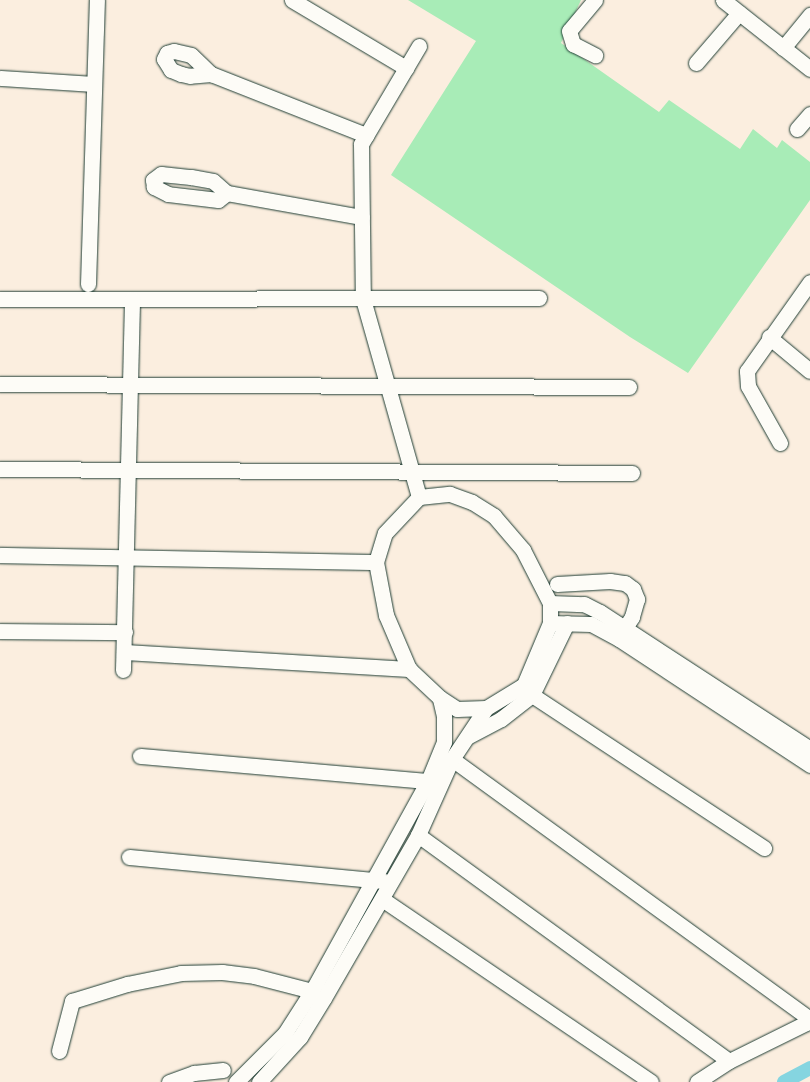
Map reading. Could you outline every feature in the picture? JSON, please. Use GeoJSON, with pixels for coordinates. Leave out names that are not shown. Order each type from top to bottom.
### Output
{"type":"FeatureCollection","features":[{"type":"Feature","properties":{"kind":"street"},"geometry":{"type":"LineString","coordinates":[[88,284],[97,0]]}},
{"type":"Feature","properties":{"kind":"street"},"geometry":{"type":"LineString","coordinates":[[292,0],[406,68]]}},
{"type":"Feature","properties":{"kind":"street"},"geometry":{"type":"LineString","coordinates":[[595,0],[569,31],[574,44],[595,55]]}},
{"type":"Feature","properties":{"kind":"street"},"geometry":{"type":"LineString","coordinates":[[723,0],[810,70]]}},
{"type":"Feature","properties":{"kind":"street"},"geometry":{"type":"LineString","coordinates":[[696,63],[739,13]]}},
{"type":"Feature","properties":{"kind":"street"},"geometry":{"type":"LineString","coordinates":[[783,48],[810,15]]}},
{"type":"Feature","properties":{"kind":"street"},"geometry":{"type":"LineString","coordinates":[[419,46],[361,144],[363,300],[419,497]]}},
{"type":"Feature","properties":{"kind":"street"},"geometry":{"type":"LineString","coordinates":[[211,74],[366,135]]}},
{"type":"Feature","properties":{"kind":"street"},"geometry":{"type":"LineString","coordinates":[[0,78],[94,84]]}},
{"type":"Feature","properties":{"kind":"street"},"geometry":{"type":"LineString","coordinates":[[797,130],[810,114]]}},
{"type":"Feature","properties":{"kind":"street"},"geometry":{"type":"LineString","coordinates":[[227,193],[362,217]]}},
{"type":"Feature","properties":{"kind":"street"},"geometry":{"type":"LineString","coordinates":[[780,443],[748,386],[747,371],[769,337],[810,282]]}},
{"type":"Feature","properties":{"kind":"street"},"geometry":{"type":"LineString","coordinates":[[0,299],[363,300],[539,298]]}},
{"type":"Feature","properties":{"kind":"street"},"geometry":{"type":"LineString","coordinates":[[124,670],[128,385],[132,299]]}},
{"type":"Feature","properties":{"kind":"street"},"geometry":{"type":"LineString","coordinates":[[769,337],[810,370]]}},
{"type":"Feature","properties":{"kind":"street"},"geometry":{"type":"LineString","coordinates":[[0,384],[629,388]]}},
{"type":"Feature","properties":{"kind":"street"},"geometry":{"type":"LineString","coordinates":[[0,469],[127,471],[412,470],[632,473]]}},
{"type":"Feature","properties":{"kind":"street"},"geometry":{"type":"LineString","coordinates":[[450,494],[472,502],[494,516],[523,550],[550,603],[550,623],[528,690],[486,708],[456,709],[440,698],[409,669],[386,615],[376,562],[385,533],[419,497],[450,494]]}},
{"type":"Feature","properties":{"kind":"street"},"geometry":{"type":"LineString","coordinates":[[0,555],[126,555],[376,562]]}},
{"type":"Feature","properties":{"kind":"street"},"geometry":{"type":"LineString","coordinates":[[556,584],[610,581],[626,583],[633,589],[637,600],[632,617],[621,633]]}},
{"type":"Feature","properties":{"kind":"street"},"geometry":{"type":"LineString","coordinates":[[550,603],[584,604],[621,633],[810,765]]}},
{"type":"Feature","properties":{"kind":"street"},"geometry":{"type":"LineString","coordinates":[[550,623],[590,624],[621,633],[810,749]]}},
{"type":"Feature","properties":{"kind":"street"},"geometry":{"type":"LineString","coordinates":[[467,737],[507,715],[528,690],[567,623]]}},
{"type":"Feature","properties":{"kind":"street"},"geometry":{"type":"LineString","coordinates":[[0,631],[125,632]]}},
{"type":"Feature","properties":{"kind":"street"},"geometry":{"type":"LineString","coordinates":[[124,652],[409,669]]}},
{"type":"Feature","properties":{"kind":"street"},"geometry":{"type":"LineString","coordinates":[[528,690],[764,848]]}},
{"type":"Feature","properties":{"kind":"street"},"geometry":{"type":"LineString","coordinates":[[236,1082],[286,1033],[375,880],[428,780],[444,742],[444,716],[440,698]]}},
{"type":"Feature","properties":{"kind":"street"},"geometry":{"type":"LineString","coordinates":[[259,1082],[300,1037],[418,835],[452,759],[486,708]]}},
{"type":"Feature","properties":{"kind":"street"},"geometry":{"type":"LineString","coordinates":[[140,756],[428,780]]}},
{"type":"Feature","properties":{"kind":"street"},"geometry":{"type":"LineString","coordinates":[[452,759],[807,1017],[806,1023],[729,1062],[697,1082]]}},
{"type":"Feature","properties":{"kind":"street"},"geometry":{"type":"LineString","coordinates":[[418,835],[729,1062]]}},
{"type":"Feature","properties":{"kind":"street"},"geometry":{"type":"LineString","coordinates":[[129,857],[391,883]]}},
{"type":"Feature","properties":{"kind":"street"},"geometry":{"type":"LineString","coordinates":[[382,899],[651,1082]]}},
{"type":"Feature","properties":{"kind":"street"},"geometry":{"type":"LineString","coordinates":[[59,1051],[72,1001],[127,984],[180,973],[222,972],[254,976],[312,991]]}},
{"type":"Feature","properties":{"kind":"street"},"geometry":{"type":"LineString","coordinates":[[169,1082],[194,1073],[223,1070]]}},
{"type":"Feature","properties":{"kind":"green space"},"geometry":{"type":"Polygon","coordinates":[[[408,0],[581,0],[561,43],[659,112],[669,100],[740,149],[753,129],[777,148],[782,140],[810,162],[810,200],[688,373],[630,337],[391,175],[476,41],[408,0]]]}},
{"type":"Feature","properties":{"kind":"waterway"},"geometry":{"type":"LineString","coordinates":[[784,1082],[810,1068]]}}]}
